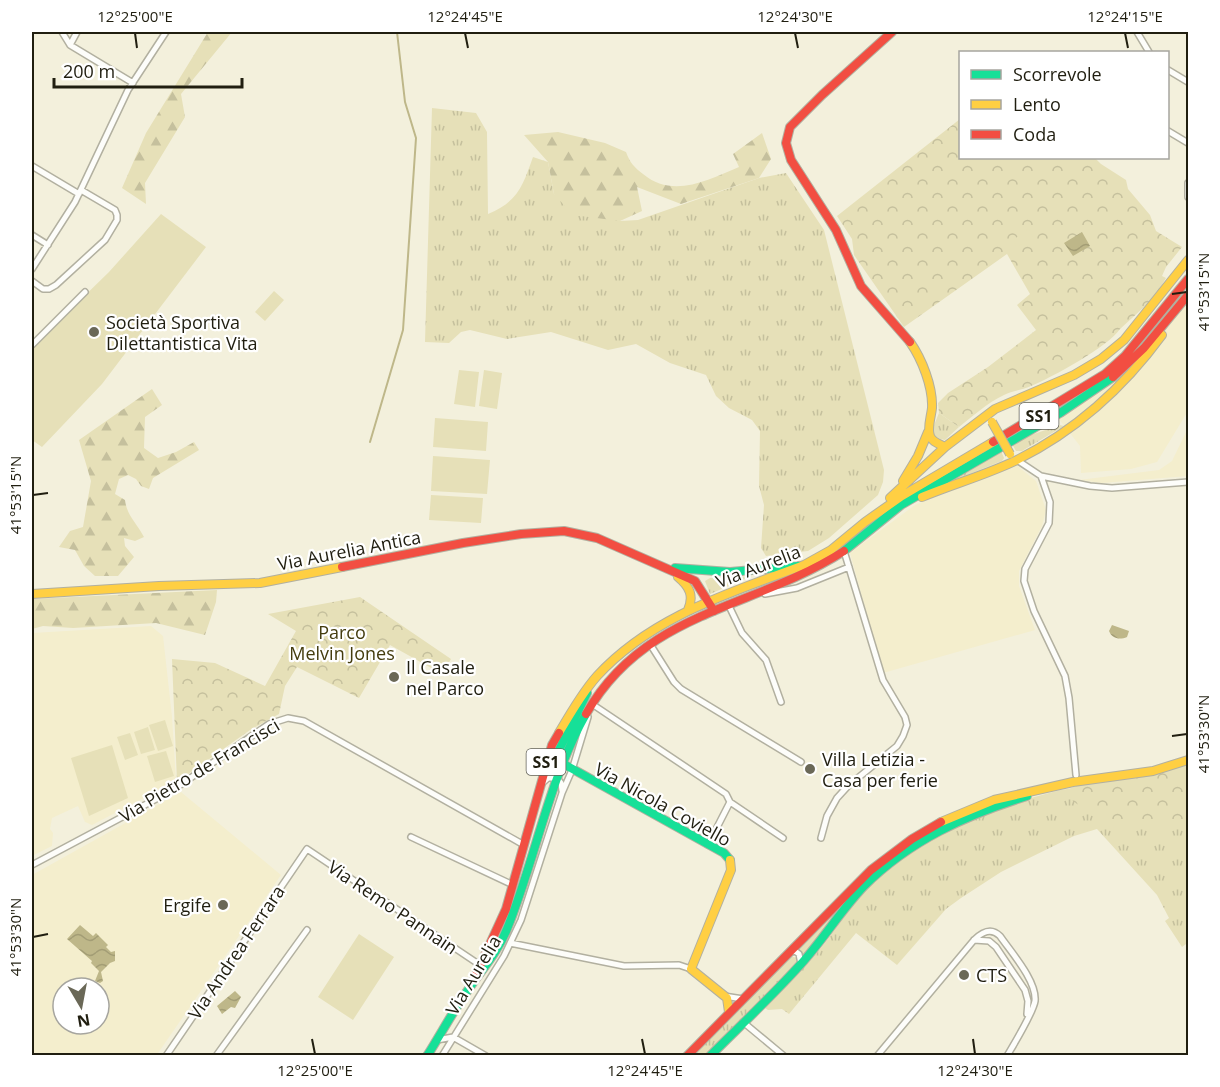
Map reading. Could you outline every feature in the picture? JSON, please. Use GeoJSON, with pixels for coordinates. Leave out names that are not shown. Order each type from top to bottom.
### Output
{"type":"FeatureCollection","features":[{"type":"Feature","properties":{"kind":"main road"},"geometry":{"type":"LineString","coordinates":[[892,32],[801,116],[788,130],[786,143],[791,160],[836,230],[861,286],[901,330],[916,351],[926,375],[932,409],[928,432],[913,466],[896,493]]}},
{"type":"Feature","properties":{"kind":"main road"},"geometry":{"type":"LineString","coordinates":[[865,522],[945,447],[987,413],[1074,375],[1101,359],[1124,340],[1188,260]]}},
{"type":"Feature","properties":{"kind":"main road","name":"Via Aurelia"},"geometry":{"type":"LineString","coordinates":[[473,983],[499,927],[513,885],[548,756],[557,736],[589,686],[602,671],[636,641],[688,610],[804,565],[837,547],[865,522],[902,495],[1105,375],[1125,356],[1188,279]]}},
{"type":"Feature","properties":{"kind":"main road","name":"Via Aurelia"},"geometry":{"type":"LineString","coordinates":[[427,1056],[473,983],[497,950],[520,896],[562,764],[590,706],[615,673],[650,644],[678,627],[805,574],[844,551],[895,509],[1098,389],[1138,355],[1188,295]]}},
{"type":"Feature","properties":{"kind":"main road"},"geometry":{"type":"LineString","coordinates":[[895,509],[1017,460],[1062,432],[1103,402],[1125,382],[1149,354],[1178,309]]}},
{"type":"Feature","properties":{"kind":"main road"},"geometry":{"type":"LineString","coordinates":[[987,413],[1010,454],[1017,460]]}},
{"type":"Feature","properties":{"kind":"main road"},"geometry":{"type":"LineString","coordinates":[[928,432],[931,440],[945,447]]}},
{"type":"Feature","properties":{"kind":"main road","name":"Via Aurelia Antica"},"geometry":{"type":"LineString","coordinates":[[32,594],[148,586],[260,583],[463,543],[558,531],[575,532],[597,538],[665,567]]}},
{"type":"Feature","properties":{"kind":"main road"},"geometry":{"type":"LineString","coordinates":[[699,584],[699,580],[705,577],[730,572],[804,565]]}},
{"type":"Feature","properties":{"kind":"main road"},"geometry":{"type":"LineString","coordinates":[[665,567],[730,572]]}},
{"type":"Feature","properties":{"kind":"main road"},"geometry":{"type":"LineString","coordinates":[[665,567],[699,584],[714,611]]}},
{"type":"Feature","properties":{"kind":"main road"},"geometry":{"type":"LineString","coordinates":[[665,567],[689,587],[692,598],[688,610]]}},
{"type":"Feature","properties":{"kind":"main road"},"geometry":{"type":"LineString","coordinates":[[572,770],[562,764],[558,758],[559,750],[589,686]]}},
{"type":"Feature","properties":{"kind":"main road"},"geometry":{"type":"LineString","coordinates":[[687,1056],[871,870],[912,839],[943,820],[1011,795],[1081,781],[1153,771],[1188,760]]}},
{"type":"Feature","properties":{"kind":"main road","name":"Via Nicola Coviello"},"geometry":{"type":"LineString","coordinates":[[572,770],[726,854],[730,859],[732,867],[692,969]]}},
{"type":"Feature","properties":{"kind":"main road"},"geometry":{"type":"LineString","coordinates":[[710,1056],[801,964],[867,883],[909,848],[957,820],[1038,791]]}},
{"type":"Feature","properties":{"kind":"main road"},"geometry":{"type":"LineString","coordinates":[[692,969],[724,996],[729,1002],[729,1012]]}},
{"type":"Feature","properties":{"kind":"street"},"geometry":{"type":"LineString","coordinates":[[62,32],[70,45],[133,83]]}},
{"type":"Feature","properties":{"kind":"street"},"geometry":{"type":"LineString","coordinates":[[70,45],[77,32]]}},
{"type":"Feature","properties":{"kind":"street"},"geometry":{"type":"LineString","coordinates":[[32,269],[80,192],[133,83],[166,32]]}},
{"type":"Feature","properties":{"kind":"street"},"geometry":{"type":"LineString","coordinates":[[1137,32],[1148,51]]}},
{"type":"Feature","properties":{"kind":"street"},"geometry":{"type":"LineString","coordinates":[[1169,71],[1188,82]]}},
{"type":"Feature","properties":{"kind":"street"},"geometry":{"type":"LineString","coordinates":[[1169,131],[1188,143]]}},
{"type":"Feature","properties":{"kind":"street"},"geometry":{"type":"LineString","coordinates":[[32,166],[115,210],[117,214],[116,222],[105,240],[54,287],[43,289],[32,281]]}},
{"type":"Feature","properties":{"kind":"street"},"geometry":{"type":"LineString","coordinates":[[1188,183],[1188,197]]}},
{"type":"Feature","properties":{"kind":"street"},"geometry":{"type":"LineString","coordinates":[[32,235],[48,245]]}},
{"type":"Feature","properties":{"kind":"street"},"geometry":{"type":"LineString","coordinates":[[32,345],[85,292]]}},
{"type":"Feature","properties":{"kind":"street"},"geometry":{"type":"LineString","coordinates":[[1017,460],[1041,476],[1090,486],[1112,488],[1188,482]]}},
{"type":"Feature","properties":{"kind":"street"},"geometry":{"type":"LineString","coordinates":[[1041,476],[1050,502],[1050,519],[1025,569],[1024,580],[1034,611],[1065,676],[1076,775]]}},
{"type":"Feature","properties":{"kind":"street"},"geometry":{"type":"LineString","coordinates":[[821,838],[827,816],[837,798],[848,786],[897,746],[907,725],[905,717],[883,680],[844,551]]}},
{"type":"Feature","properties":{"kind":"street","name":"Via Aurelia"},"geometry":{"type":"LineString","coordinates":[[755,595],[797,588],[849,567]]}},
{"type":"Feature","properties":{"kind":"street"},"geometry":{"type":"LineString","coordinates":[[729,606],[742,633],[766,660],[781,702]]}},
{"type":"Feature","properties":{"kind":"street"},"geometry":{"type":"LineString","coordinates":[[650,644],[681,689],[801,762]]}},
{"type":"Feature","properties":{"kind":"street"},"geometry":{"type":"LineString","coordinates":[[590,706],[726,794],[730,802],[783,838]]}},
{"type":"Feature","properties":{"kind":"street","name":"Via Aurelia"},"geometry":{"type":"LineString","coordinates":[[442,1056],[510,943],[572,770],[590,706]]}},
{"type":"Feature","properties":{"kind":"street","name":"Via Pietro de Francisci"},"geometry":{"type":"LineString","coordinates":[[32,865],[173,790],[256,732],[274,722],[288,718],[304,721],[524,845]]}},
{"type":"Feature","properties":{"kind":"street"},"geometry":{"type":"LineString","coordinates":[[540,786],[548,778],[557,778],[562,785],[562,793]]}},
{"type":"Feature","properties":{"kind":"street"},"geometry":{"type":"LineString","coordinates":[[708,845],[730,802]]}},
{"type":"Feature","properties":{"kind":"street"},"geometry":{"type":"LineString","coordinates":[[411,837],[513,885]]}},
{"type":"Feature","properties":{"kind":"street","name":"Via Remo Pannain"},"geometry":{"type":"LineString","coordinates":[[307,849],[480,964]]}},
{"type":"Feature","properties":{"kind":"street","name":"Via Andrea Ferrara"},"geometry":{"type":"LineString","coordinates":[[166,1056],[307,849]]}},
{"type":"Feature","properties":{"kind":"street"},"geometry":{"type":"LineString","coordinates":[[520,896],[533,884]]}},
{"type":"Feature","properties":{"kind":"street"},"geometry":{"type":"LineString","coordinates":[[216,1056],[307,930]]}},
{"type":"Feature","properties":{"kind":"street"},"geometry":{"type":"LineString","coordinates":[[877,1056],[974,940],[985,932],[996,933],[1028,976],[1034,988],[1033,1008],[1007,1056]]}},
{"type":"Feature","properties":{"kind":"street"},"geometry":{"type":"LineString","coordinates":[[974,940],[987,940],[995,945],[1022,986],[1028,1004],[1025,1022]]}},
{"type":"Feature","properties":{"kind":"street"},"geometry":{"type":"LineString","coordinates":[[510,943],[624,966],[679,965],[692,969]]}},
{"type":"Feature","properties":{"kind":"street"},"geometry":{"type":"LineString","coordinates":[[789,952],[798,953],[801,964]]}},
{"type":"Feature","properties":{"kind":"street"},"geometry":{"type":"LineString","coordinates":[[724,996],[743,999]]}},
{"type":"Feature","properties":{"kind":"street"},"geometry":{"type":"LineString","coordinates":[[743,1022],[784,1056]]}},
{"type":"Feature","properties":{"kind":"street"},"geometry":{"type":"LineString","coordinates":[[437,1040],[453,1037],[486,1056]]}},
{"type":"Feature","properties":{"kind":"shaded area"},"geometry":{"type":"Polygon","coordinates":[[[1188,301],[1188,411],[1157,462],[1131,469],[1081,473],[1080,446],[1058,418],[1104,390],[1188,301]]]}},
{"type":"Feature","properties":{"kind":"shaded area"},"geometry":{"type":"Polygon","coordinates":[[[1188,428],[1188,476],[1102,483],[1079,480],[1159,470],[1172,461],[1188,428]]]}},
{"type":"Feature","properties":{"kind":"shaded area"},"geometry":{"type":"Polygon","coordinates":[[[1016,465],[1036,481],[1046,510],[1042,526],[1019,571],[1019,586],[1035,630],[883,673],[850,553],[915,505],[1016,465]]]}},
{"type":"Feature","properties":{"kind":"shaded area"},"geometry":{"type":"Polygon","coordinates":[[[151,626],[163,636],[176,781],[92,825],[85,822],[78,806],[52,818],[50,829],[53,833],[52,846],[32,856],[32,633],[151,626]]]}},
{"type":"Feature","properties":{"kind":"shaded area"},"geometry":{"type":"Polygon","coordinates":[[[181,792],[281,875],[156,1056],[32,1055],[32,875],[181,792]]]}},
{"type":"Feature","properties":{"kind":"green space"},"geometry":{"type":"Polygon","coordinates":[[[208,32],[232,32],[181,94],[185,117],[145,183],[146,204],[122,188],[146,133],[208,32]]]}},
{"type":"Feature","properties":{"kind":"green space"},"geometry":{"type":"Polygon","coordinates":[[[432,108],[476,113],[487,132],[488,214],[506,204],[518,192],[533,157],[548,162],[554,194],[620,221],[638,220],[759,178],[786,173],[824,230],[884,470],[883,482],[878,495],[829,538],[808,551],[766,556],[761,548],[764,505],[759,486],[760,431],[752,420],[729,408],[716,396],[706,375],[670,363],[636,344],[608,350],[551,332],[507,339],[470,330],[461,332],[449,343],[425,342],[432,108]]]}},
{"type":"Feature","properties":{"kind":"green space"},"geometry":{"type":"Polygon","coordinates":[[[959,120],[959,159],[1096,159],[1126,180],[1128,189],[1150,215],[1156,231],[1182,247],[1166,267],[1162,276],[1166,278],[1154,298],[1114,336],[1079,361],[1052,376],[998,398],[959,427],[939,413],[938,403],[948,393],[988,367],[1036,330],[1017,305],[1030,294],[1007,254],[904,327],[854,255],[852,239],[837,216],[959,120]]]}},
{"type":"Feature","properties":{"kind":"green space"},"geometry":{"type":"Polygon","coordinates":[[[558,132],[605,143],[626,152],[635,167],[654,181],[666,185],[691,185],[739,167],[733,154],[762,133],[771,159],[759,178],[681,204],[637,187],[642,211],[620,221],[573,215],[554,194],[548,162],[524,135],[558,132]]]}},
{"type":"Feature","properties":{"kind":"green space","name":"Società Sportiva Dilettantistica Vita"},"geometry":{"type":"Polygon","coordinates":[[[161,214],[206,247],[102,384],[42,447],[32,440],[32,347],[109,272],[161,214]]]}},
{"type":"Feature","properties":{"kind":"green space"},"geometry":{"type":"Polygon","coordinates":[[[1028,229],[1033,236],[1017,247],[1013,240],[1028,229]]]}},
{"type":"Feature","properties":{"kind":"green space"},"geometry":{"type":"Polygon","coordinates":[[[274,291],[284,300],[265,321],[255,312],[274,291]]]}},
{"type":"Feature","properties":{"kind":"green space"},"geometry":{"type":"Polygon","coordinates":[[[459,370],[479,372],[475,407],[454,404],[459,370]]]}},
{"type":"Feature","properties":{"kind":"green space"},"geometry":{"type":"Polygon","coordinates":[[[484,370],[502,373],[497,409],[479,406],[484,370]]]}},
{"type":"Feature","properties":{"kind":"green space"},"geometry":{"type":"Polygon","coordinates":[[[152,389],[162,405],[145,417],[144,448],[158,458],[176,452],[194,442],[199,450],[153,478],[149,489],[141,486],[136,479],[128,475],[119,479],[115,494],[125,500],[130,515],[144,537],[135,541],[124,538],[125,546],[134,557],[118,576],[95,576],[84,566],[75,550],[59,547],[70,531],[83,527],[91,481],[79,440],[152,389]]]}},
{"type":"Feature","properties":{"kind":"green space"},"geometry":{"type":"Polygon","coordinates":[[[939,413],[959,427],[945,440],[937,437],[932,430],[939,413]]]}},
{"type":"Feature","properties":{"kind":"green space"},"geometry":{"type":"Polygon","coordinates":[[[435,418],[488,422],[486,451],[433,447],[435,418]]]}},
{"type":"Feature","properties":{"kind":"green space"},"geometry":{"type":"Polygon","coordinates":[[[1060,425],[1064,426],[1022,451],[1016,451],[1012,444],[1031,435],[1060,425]]]}},
{"type":"Feature","properties":{"kind":"green space"},"geometry":{"type":"Polygon","coordinates":[[[1001,451],[1004,458],[1002,461],[944,484],[1001,451]]]}},
{"type":"Feature","properties":{"kind":"green space"},"geometry":{"type":"Polygon","coordinates":[[[433,456],[490,460],[487,494],[431,491],[433,456]]]}},
{"type":"Feature","properties":{"kind":"green space"},"geometry":{"type":"Polygon","coordinates":[[[431,495],[483,498],[481,523],[429,520],[431,495]]]}},
{"type":"Feature","properties":{"kind":"green space"},"geometry":{"type":"Polygon","coordinates":[[[752,576],[710,594],[705,581],[710,578],[752,576]]]}},
{"type":"Feature","properties":{"kind":"green space"},"geometry":{"type":"Polygon","coordinates":[[[217,590],[216,602],[205,635],[156,623],[73,628],[43,626],[32,629],[32,599],[217,590]]]}},
{"type":"Feature","properties":{"kind":"green space","name":"Parco Melvin Jones"},"geometry":{"type":"Polygon","coordinates":[[[360,597],[451,659],[442,674],[390,645],[359,698],[297,667],[285,686],[279,714],[250,730],[177,782],[172,659],[215,663],[265,686],[296,631],[268,614],[360,597]]]}},
{"type":"Feature","properties":{"kind":"green space"},"geometry":{"type":"Polygon","coordinates":[[[165,720],[173,746],[158,751],[149,725],[165,720]]]}},
{"type":"Feature","properties":{"kind":"green space"},"geometry":{"type":"Polygon","coordinates":[[[148,727],[155,750],[141,754],[134,732],[148,727]]]}},
{"type":"Feature","properties":{"kind":"green space"},"geometry":{"type":"Polygon","coordinates":[[[130,733],[138,755],[125,760],[117,737],[130,733]]]}},
{"type":"Feature","properties":{"kind":"green space"},"geometry":{"type":"Polygon","coordinates":[[[112,745],[128,798],[89,816],[71,758],[112,745]]]}},
{"type":"Feature","properties":{"kind":"green space"},"geometry":{"type":"Polygon","coordinates":[[[166,751],[174,776],[155,782],[147,756],[166,751]]]}},
{"type":"Feature","properties":{"kind":"green space"},"geometry":{"type":"Polygon","coordinates":[[[1188,765],[1188,819],[1124,822],[1094,814],[1080,807],[1067,795],[1067,790],[1081,784],[1157,773],[1188,765]]]}},
{"type":"Feature","properties":{"kind":"green space"},"geometry":{"type":"Polygon","coordinates":[[[1188,767],[1188,947],[1186,944],[1182,947],[1165,921],[1169,918],[1157,895],[1097,829],[1074,836],[1001,872],[961,898],[946,909],[897,965],[856,933],[789,1014],[782,1009],[768,1010],[765,1008],[814,956],[873,882],[912,850],[945,830],[980,814],[1042,795],[1188,767]]]}},
{"type":"Feature","properties":{"kind":"green space"},"geometry":{"type":"Polygon","coordinates":[[[860,886],[804,955],[798,949],[860,886]]]}},
{"type":"Feature","properties":{"kind":"green space"},"geometry":{"type":"Polygon","coordinates":[[[359,934],[394,957],[353,1020],[318,997],[359,934]]]}},
{"type":"Feature","properties":{"kind":"green space"},"geometry":{"type":"Polygon","coordinates":[[[790,956],[797,958],[796,964],[706,1055],[691,1056],[790,956]]]}},
{"type":"Feature","properties":{"kind":"water"},"geometry":{"type":"Polygon","coordinates":[[[1082,232],[1090,246],[1073,256],[1064,243],[1082,232]]]}},
{"type":"Feature","properties":{"kind":"water"},"geometry":{"type":"Polygon","coordinates":[[[1112,625],[1129,631],[1127,637],[1119,639],[1112,636],[1109,631],[1112,625]]]}},
{"type":"Feature","properties":{"kind":"water"},"geometry":{"type":"Polygon","coordinates":[[[80,925],[93,936],[96,933],[108,945],[106,947],[111,952],[115,951],[115,961],[101,972],[102,976],[97,976],[99,971],[91,963],[92,961],[67,939],[80,925]]]}},
{"type":"Feature","properties":{"kind":"water"},"geometry":{"type":"Polygon","coordinates":[[[235,991],[241,997],[235,1008],[231,1007],[222,1014],[217,1006],[235,991]]]}},
{"type":"Feature","properties":{"kind":"waterway"},"geometry":{"type":"LineString","coordinates":[[370,442],[403,330],[416,138],[405,102],[397,32]]}},
{"type":"Feature","properties":{"kind":"traffic: fast"},"geometry":{"type":"LineString","coordinates":[[844,551],[901,505],[1060,413],[1113,377]]}},
{"type":"Feature","properties":{"kind":"traffic: fast"},"geometry":{"type":"LineString","coordinates":[[675,568],[730,572],[798,566]]}},
{"type":"Feature","properties":{"kind":"traffic: fast"},"geometry":{"type":"LineString","coordinates":[[587,693],[559,750],[560,762],[724,853],[730,860]]}},
{"type":"Feature","properties":{"kind":"traffic: fast"},"geometry":{"type":"LineString","coordinates":[[427,1056],[503,937],[517,902],[562,766],[586,714]]}},
{"type":"Feature","properties":{"kind":"traffic: fast"},"geometry":{"type":"LineString","coordinates":[[710,1056],[800,965],[864,886],[900,855],[961,821],[1027,796]]}},
{"type":"Feature","properties":{"kind":"traffic: slow"},"geometry":{"type":"LineString","coordinates":[[910,342],[919,357],[931,391],[932,408],[929,433],[934,441],[945,447],[995,409],[1074,375],[1101,359],[1124,340],[1188,260]]}},
{"type":"Feature","properties":{"kind":"traffic: slow"},"geometry":{"type":"LineString","coordinates":[[922,497],[1017,460],[1059,436],[1115,390],[1162,335]]}},
{"type":"Feature","properties":{"kind":"traffic: slow"},"geometry":{"type":"LineString","coordinates":[[992,422],[1010,454]]}},
{"type":"Feature","properties":{"kind":"traffic: slow"},"geometry":{"type":"LineString","coordinates":[[903,481],[918,456],[928,432]]}},
{"type":"Feature","properties":{"kind":"traffic: slow"},"geometry":{"type":"LineString","coordinates":[[804,565],[831,550],[902,496],[993,442]]}},
{"type":"Feature","properties":{"kind":"traffic: slow"},"geometry":{"type":"LineString","coordinates":[[890,498],[945,447]]}},
{"type":"Feature","properties":{"kind":"traffic: slow"},"geometry":{"type":"LineString","coordinates":[[559,733],[581,696],[597,676],[642,637],[693,608],[804,565]]}},
{"type":"Feature","properties":{"kind":"traffic: slow"},"geometry":{"type":"LineString","coordinates":[[32,594],[159,586],[260,583],[342,567]]}},
{"type":"Feature","properties":{"kind":"traffic: slow"},"geometry":{"type":"LineString","coordinates":[[678,577],[690,592],[691,600],[688,610]]}},
{"type":"Feature","properties":{"kind":"traffic: slow"},"geometry":{"type":"LineString","coordinates":[[941,822],[994,800],[1073,782],[1153,771],[1188,760]]}},
{"type":"Feature","properties":{"kind":"traffic: slow"},"geometry":{"type":"LineString","coordinates":[[729,1012],[727,998],[691,969],[731,870],[730,860]]}},
{"type":"Feature","properties":{"kind":"traffic: jam"},"geometry":{"type":"LineString","coordinates":[[892,32],[790,127],[786,143],[791,160],[836,230],[861,286],[910,342]]}},
{"type":"Feature","properties":{"kind":"traffic: jam"},"geometry":{"type":"LineString","coordinates":[[993,442],[1105,374],[1125,356],[1188,279]]}},
{"type":"Feature","properties":{"kind":"traffic: jam"},"geometry":{"type":"LineString","coordinates":[[1113,377],[1144,348],[1188,295]]}},
{"type":"Feature","properties":{"kind":"traffic: jam"},"geometry":{"type":"LineString","coordinates":[[342,567],[463,543],[521,534],[564,531],[597,538],[695,581],[714,611]]}},
{"type":"Feature","properties":{"kind":"traffic: jam"},"geometry":{"type":"LineString","coordinates":[[586,714],[610,680],[638,653],[669,632],[809,571],[844,551]]}},
{"type":"Feature","properties":{"kind":"traffic: jam"},"geometry":{"type":"LineString","coordinates":[[474,979],[506,909],[552,745],[559,733]]}},
{"type":"Feature","properties":{"kind":"traffic: jam"},"geometry":{"type":"LineString","coordinates":[[687,1056],[871,870],[912,839],[941,822]]}},
{"type":"Feature","properties":{"kind":"place","name":"Società Sportiva Dilettantistica Vita"},"geometry":{"type":"Point","coordinates":[94,332]}},
{"type":"Feature","properties":{"kind":"place","name":"Il Casale nel Parco"},"geometry":{"type":"Point","coordinates":[394,677]}},
{"type":"Feature","properties":{"kind":"place","name":"Villa Letizia - Casa per ferie"},"geometry":{"type":"Point","coordinates":[810,769]}},
{"type":"Feature","properties":{"kind":"place","name":"Ergife"},"geometry":{"type":"Point","coordinates":[223,905]}},
{"type":"Feature","properties":{"kind":"place","name":"CTS"},"geometry":{"type":"Point","coordinates":[964,975]}}]}
